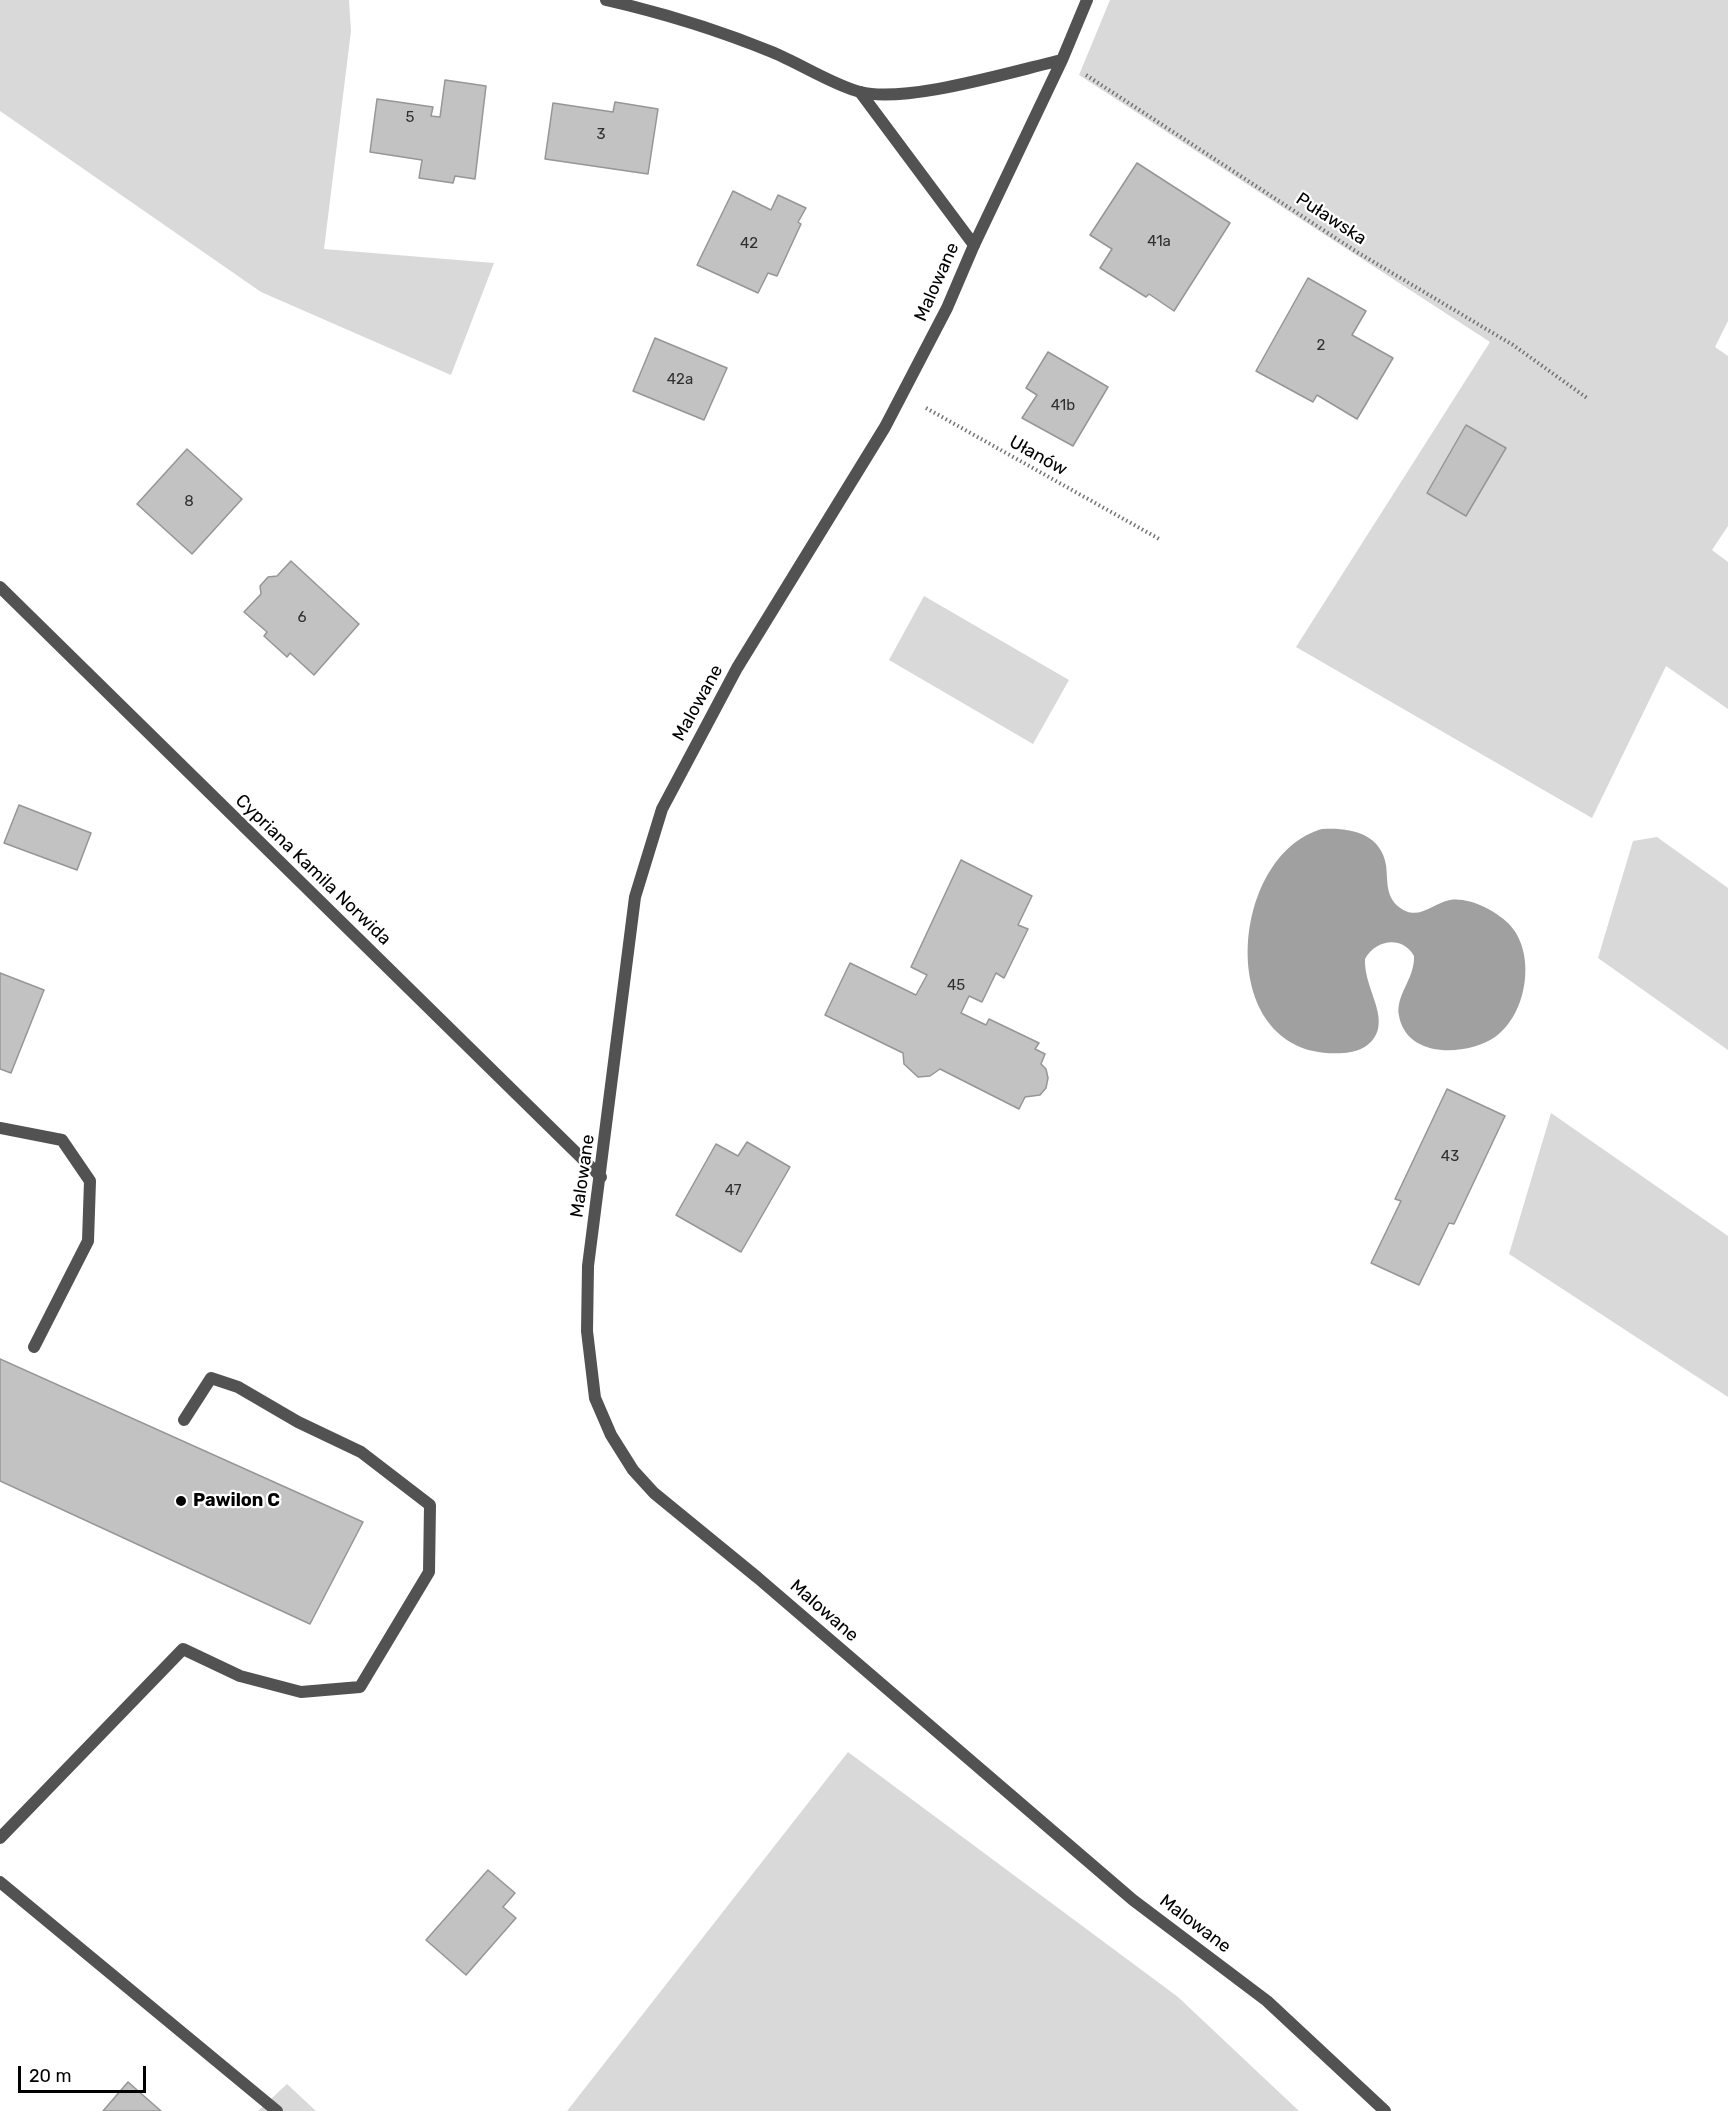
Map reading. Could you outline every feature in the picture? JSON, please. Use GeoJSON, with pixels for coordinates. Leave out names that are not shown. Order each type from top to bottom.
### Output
{"type":"FeatureCollection","features":[{"type":"Feature","properties":{"kind":"street"},"geometry":{"type":"LineString","coordinates":[[606,0],[670,15],[749,44],[860,92],[894,94],[962,83],[1062,60]]}},
{"type":"Feature","properties":{"kind":"street","name":"Malowane"},"geometry":{"type":"LineString","coordinates":[[1087,0],[1062,60],[974,245],[947,308],[885,428],[737,668],[662,809],[635,897],[588,1266],[587,1331],[595,1398],[611,1435],[633,1470],[654,1493],[758,1578],[1133,1900],[1267,2001],[1385,2111]]}},
{"type":"Feature","properties":{"kind":"street"},"geometry":{"type":"LineString","coordinates":[[860,92],[974,245]]}},
{"type":"Feature","properties":{"kind":"street","name":"Cypriana Kamila Norwida"},"geometry":{"type":"LineString","coordinates":[[0,587],[601,1177]]}},
{"type":"Feature","properties":{"kind":"street"},"geometry":{"type":"LineString","coordinates":[[0,1128],[62,1140],[90,1181],[88,1241],[34,1347]]}},
{"type":"Feature","properties":{"kind":"street"},"geometry":{"type":"LineString","coordinates":[[0,1838],[183,1649],[240,1676],[301,1692],[360,1687],[429,1572],[430,1505],[361,1452],[298,1422],[238,1387],[211,1378],[184,1420]]}},
{"type":"Feature","properties":{"kind":"street"},"geometry":{"type":"LineString","coordinates":[[0,1882],[277,2111]]}},
{"type":"Feature","properties":{"kind":"path","name":"Puławska"},"geometry":{"type":"LineString","coordinates":[[1062,60],[1357,252],[1513,345],[1587,398]]}},
{"type":"Feature","properties":{"kind":"path","name":"Ułanów"},"geometry":{"type":"LineString","coordinates":[[902,395],[1161,540]]}},
{"type":"Feature","properties":{"kind":"shaded area"},"geometry":{"type":"Polygon","coordinates":[[[0,0],[349,0],[351,31],[324,249],[494,263],[451,375],[261,292],[0,111],[0,0]]]}},
{"type":"Feature","properties":{"kind":"shaded area"},"geometry":{"type":"Polygon","coordinates":[[[1110,0],[1728,0],[1728,321],[1715,347],[1728,356],[1728,526],[1712,550],[1728,562],[1728,709],[1666,666],[1592,818],[1296,647],[1490,342],[1079,75],[1110,0]]]}},
{"type":"Feature","properties":{"kind":"shaded area"},"geometry":{"type":"Polygon","coordinates":[[[924,596],[1069,680],[1033,744],[889,660],[924,596]]]}},
{"type":"Feature","properties":{"kind":"shaded area"},"geometry":{"type":"Polygon","coordinates":[[[1322,829],[1353,831],[1371,839],[1383,854],[1391,898],[1406,911],[1412,913],[1424,911],[1450,900],[1465,900],[1496,914],[1508,923],[1523,949],[1525,982],[1515,1013],[1506,1027],[1495,1037],[1469,1048],[1454,1050],[1426,1047],[1413,1040],[1404,1030],[1399,1008],[1402,994],[1412,972],[1414,956],[1403,945],[1389,942],[1375,948],[1365,959],[1367,978],[1379,1021],[1376,1035],[1365,1047],[1344,1053],[1301,1047],[1272,1026],[1254,993],[1248,954],[1252,914],[1267,876],[1290,846],[1322,829]]]}},
{"type":"Feature","properties":{"kind":"shaded area"},"geometry":{"type":"Polygon","coordinates":[[[1657,837],[1728,888],[1728,1050],[1598,958],[1633,841],[1657,837]]]}},
{"type":"Feature","properties":{"kind":"shaded area"},"geometry":{"type":"Polygon","coordinates":[[[1551,1113],[1728,1236],[1728,1397],[1509,1254],[1551,1113]]]}},
{"type":"Feature","properties":{"kind":"shaded area"},"geometry":{"type":"Polygon","coordinates":[[[848,1752],[1178,1997],[1299,2111],[567,2111],[848,1752]]]}},
{"type":"Feature","properties":{"kind":"shaded area"},"geometry":{"type":"Polygon","coordinates":[[[287,2084],[316,2111],[258,2111],[287,2084]]]}},
{"type":"Feature","properties":{"kind":"building"},"geometry":{"type":"Polygon","coordinates":[[[445,80],[486,86],[475,179],[455,176],[453,183],[419,178],[422,160],[370,152],[377,99],[433,107],[431,116],[440,117],[445,80]]]}},
{"type":"Feature","properties":{"kind":"building"},"geometry":{"type":"Polygon","coordinates":[[[615,102],[658,109],[648,174],[545,159],[553,103],[613,112],[615,102]]]}},
{"type":"Feature","properties":{"kind":"building"},"geometry":{"type":"Polygon","coordinates":[[[1137,163],[1230,223],[1174,311],[1149,294],[1146,297],[1100,268],[1112,249],[1090,235],[1137,163]]]}},
{"type":"Feature","properties":{"kind":"building"},"geometry":{"type":"Polygon","coordinates":[[[733,191],[771,210],[778,195],[806,208],[798,222],[801,224],[777,276],[768,273],[758,293],[697,265],[733,191]]]}},
{"type":"Feature","properties":{"kind":"building"},"geometry":{"type":"Polygon","coordinates":[[[1308,278],[1366,311],[1352,335],[1393,358],[1357,419],[1317,395],[1313,402],[1256,371],[1308,278]]]}},
{"type":"Feature","properties":{"kind":"building"},"geometry":{"type":"Polygon","coordinates":[[[655,338],[727,368],[704,420],[633,391],[655,338]]]}},
{"type":"Feature","properties":{"kind":"building"},"geometry":{"type":"Polygon","coordinates":[[[1048,352],[1108,387],[1073,446],[1022,418],[1037,395],[1026,388],[1048,352]]]}},
{"type":"Feature","properties":{"kind":"building"},"geometry":{"type":"Polygon","coordinates":[[[1466,425],[1506,448],[1466,516],[1427,493],[1466,425]]]}},
{"type":"Feature","properties":{"kind":"building"},"geometry":{"type":"Polygon","coordinates":[[[187,449],[242,499],[192,554],[137,504],[187,449]]]}},
{"type":"Feature","properties":{"kind":"building"},"geometry":{"type":"Polygon","coordinates":[[[291,561],[359,624],[314,675],[290,653],[287,657],[264,636],[267,632],[244,612],[261,594],[260,586],[268,577],[277,576],[291,561]]]}},
{"type":"Feature","properties":{"kind":"building"},"geometry":{"type":"Polygon","coordinates":[[[19,805],[91,833],[77,870],[4,843],[19,805]]]}},
{"type":"Feature","properties":{"kind":"building"},"geometry":{"type":"Polygon","coordinates":[[[961,860],[1032,896],[1018,925],[1028,929],[1004,978],[996,973],[982,1002],[969,996],[961,1013],[986,1025],[989,1019],[1039,1043],[1035,1049],[1045,1054],[1041,1064],[1046,1069],[1048,1078],[1046,1088],[1040,1095],[1025,1097],[1019,1109],[940,1069],[930,1076],[918,1077],[904,1064],[903,1053],[825,1015],[850,963],[916,995],[927,975],[911,967],[961,860]]]}},
{"type":"Feature","properties":{"kind":"building"},"geometry":{"type":"Polygon","coordinates":[[[0,973],[44,990],[11,1073],[0,1069],[0,973]]]}},
{"type":"Feature","properties":{"kind":"building"},"geometry":{"type":"Polygon","coordinates":[[[1447,1089],[1505,1116],[1454,1224],[1449,1223],[1419,1285],[1371,1263],[1401,1201],[1395,1199],[1447,1089]]]}},
{"type":"Feature","properties":{"kind":"building"},"geometry":{"type":"Polygon","coordinates":[[[747,1142],[790,1167],[741,1252],[676,1215],[716,1144],[738,1156],[747,1142]]]}},
{"type":"Feature","properties":{"kind":"building","name":"Pawilon C"},"geometry":{"type":"Polygon","coordinates":[[[0,1359],[363,1522],[310,1624],[0,1481],[0,1359]]]}},
{"type":"Feature","properties":{"kind":"building"},"geometry":{"type":"Polygon","coordinates":[[[488,1870],[515,1893],[503,1907],[516,1918],[466,1975],[426,1940],[488,1870]]]}},
{"type":"Feature","properties":{"kind":"building"},"geometry":{"type":"Polygon","coordinates":[[[128,2082],[161,2111],[103,2111],[128,2082]]]}},
{"type":"Feature","properties":{"kind":"place","name":"Pawilon C"},"geometry":{"type":"Point","coordinates":[181,1501]}}]}
